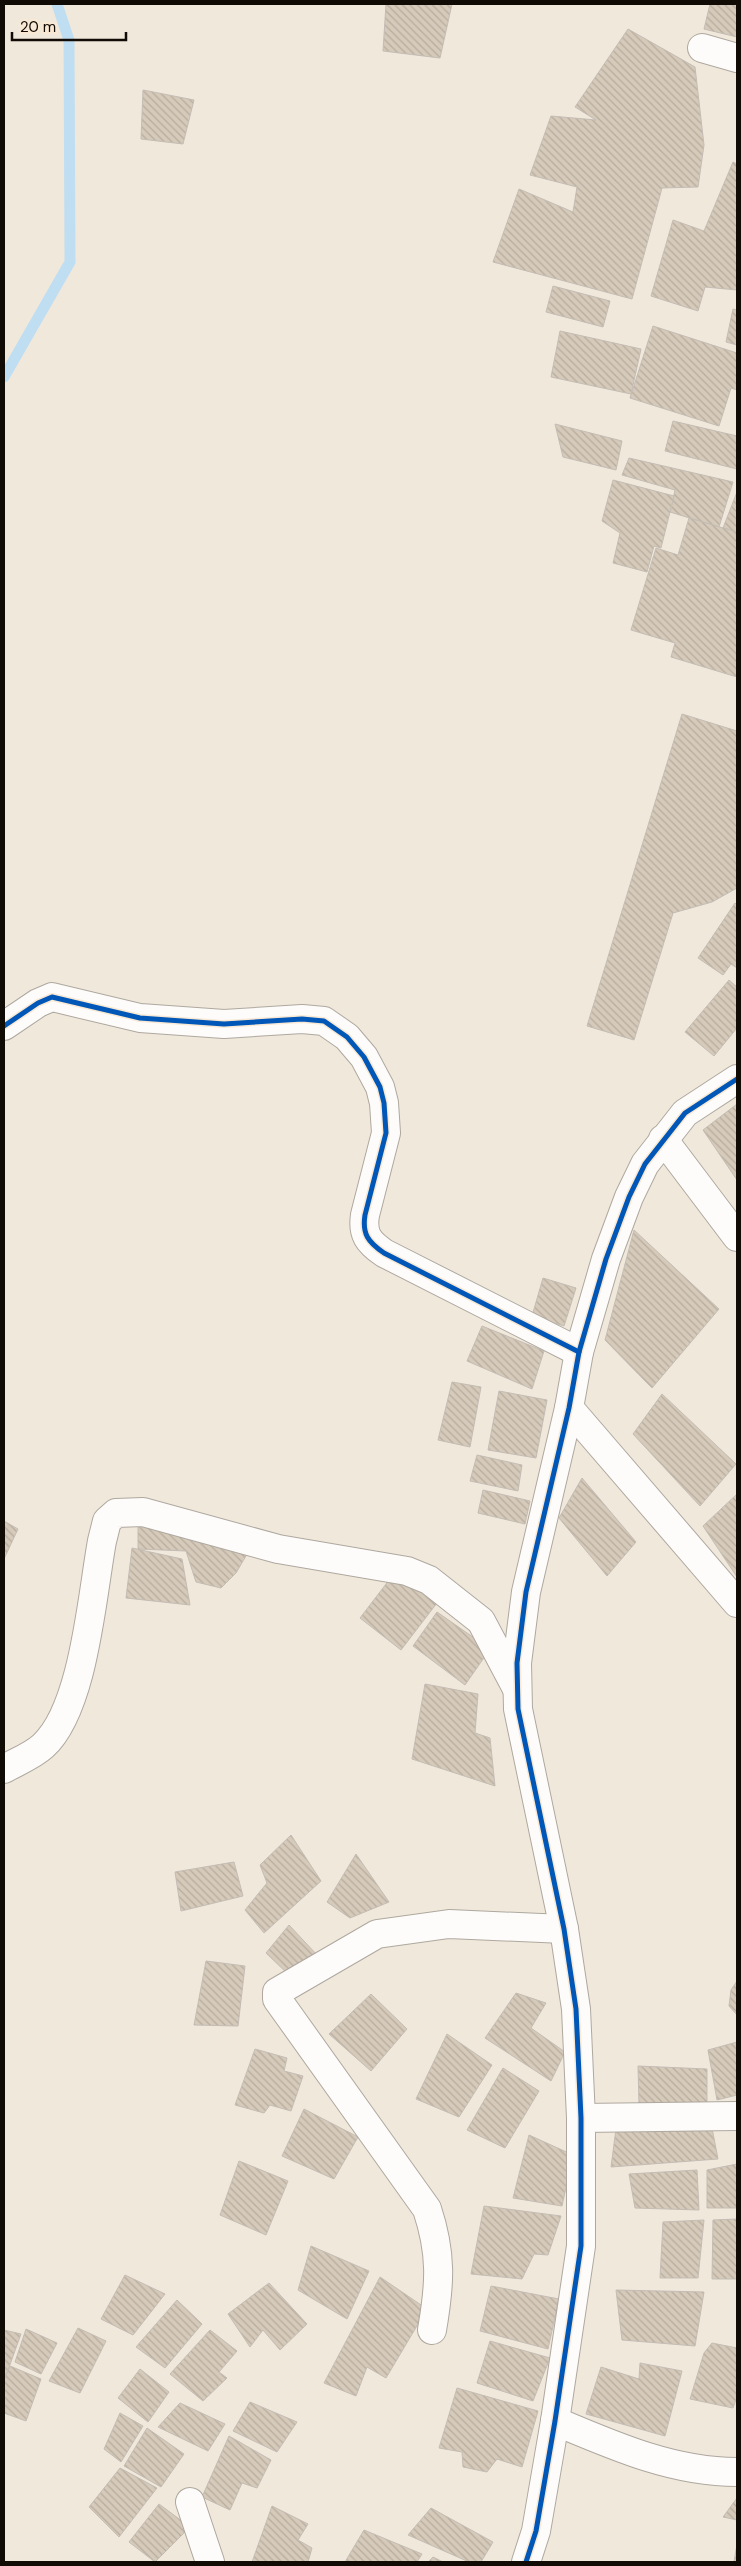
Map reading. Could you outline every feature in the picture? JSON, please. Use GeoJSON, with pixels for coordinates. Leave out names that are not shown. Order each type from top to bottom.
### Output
{"type":"FeatureCollection","features":[{"type":"Feature","properties":{"kind":"street"},"geometry":{"type":"LineString","coordinates":[[702,48],[737,58]]}},
{"type":"Feature","properties":{"kind":"street"},"geometry":{"type":"LineString","coordinates":[[4,1026],[38,1003],[52,997],[140,1018],[224,1024],[302,1019],[324,1021],[346,1037],[364,1057],[380,1087],[384,1103],[386,1133],[365,1215],[364,1226],[367,1239],[384,1254],[580,1352]]}},
{"type":"Feature","properties":{"kind":"street"},"geometry":{"type":"LineString","coordinates":[[526,2562],[536,2531],[555,2421],[581,2246],[581,2118],[576,2009],[564,1929],[518,1709],[517,1676],[526,1592],[569,1408],[580,1352],[606,1259],[629,1197],[644,1164],[662,1139],[686,1113],[737,1079]]}},
{"type":"Feature","properties":{"kind":"street"},"geometry":{"type":"LineString","coordinates":[[662,1139],[737,1237]]}},
{"type":"Feature","properties":{"kind":"street"},"geometry":{"type":"LineString","coordinates":[[569,1408],[737,1603]]}},
{"type":"Feature","properties":{"kind":"street"},"geometry":{"type":"LineString","coordinates":[[4,1769],[44,1745],[64,1718],[71,1702],[79,1674],[102,1540],[107,1521],[116,1513],[143,1512],[278,1549],[407,1571],[429,1580],[481,1621],[517,1676]]}},
{"type":"Feature","properties":{"kind":"street"},"geometry":{"type":"LineString","coordinates":[[432,2330],[440,2277],[435,2236],[427,2209],[277,1999],[277,1992],[376,1934],[450,1924],[564,1929]]}},
{"type":"Feature","properties":{"kind":"street"},"geometry":{"type":"LineString","coordinates":[[581,2118],[737,2116]]}},
{"type":"Feature","properties":{"kind":"street"},"geometry":{"type":"LineString","coordinates":[[555,2421],[625,2450],[671,2463],[710,2472],[737,2472]]}},
{"type":"Feature","properties":{"kind":"street"},"geometry":{"type":"LineString","coordinates":[[190,2502],[210,2562]]}},
{"type":"Feature","properties":{"kind":"building"},"geometry":{"type":"Polygon","coordinates":[[[386,4],[452,4],[440,58],[383,51],[386,4]]]}},
{"type":"Feature","properties":{"kind":"building"},"geometry":{"type":"Polygon","coordinates":[[[710,4],[737,4],[737,37],[704,29],[710,4]]]}},
{"type":"Feature","properties":{"kind":"building"},"geometry":{"type":"Polygon","coordinates":[[[628,29],[695,67],[704,145],[698,187],[662,188],[632,299],[493,262],[519,189],[573,212],[577,187],[530,175],[551,116],[596,120],[575,107],[628,29]]]}},
{"type":"Feature","properties":{"kind":"building"},"geometry":{"type":"Polygon","coordinates":[[[143,90],[194,100],[183,144],[141,139],[143,90]]]}},
{"type":"Feature","properties":{"kind":"building"},"geometry":{"type":"Polygon","coordinates":[[[733,162],[737,164],[737,290],[705,287],[698,311],[651,296],[673,220],[704,231],[733,162]]]}},
{"type":"Feature","properties":{"kind":"building"},"geometry":{"type":"Polygon","coordinates":[[[553,286],[610,301],[603,327],[546,312],[553,286]]]}},
{"type":"Feature","properties":{"kind":"building"},"geometry":{"type":"Polygon","coordinates":[[[733,309],[737,310],[737,345],[726,342],[733,309]]]}},
{"type":"Feature","properties":{"kind":"building"},"geometry":{"type":"Polygon","coordinates":[[[653,326],[737,353],[737,390],[731,388],[719,426],[630,398],[653,326]]]}},
{"type":"Feature","properties":{"kind":"building"},"geometry":{"type":"Polygon","coordinates":[[[560,331],[641,349],[631,394],[551,377],[560,331]]]}},
{"type":"Feature","properties":{"kind":"building"},"geometry":{"type":"Polygon","coordinates":[[[673,421],[737,436],[737,469],[665,451],[673,421]]]}},
{"type":"Feature","properties":{"kind":"building"},"geometry":{"type":"Polygon","coordinates":[[[555,424],[622,441],[616,470],[563,457],[555,424]]]}},
{"type":"Feature","properties":{"kind":"building"},"geometry":{"type":"Polygon","coordinates":[[[629,458],[733,482],[719,527],[670,512],[675,490],[622,475],[629,458]]]}},
{"type":"Feature","properties":{"kind":"building"},"geometry":{"type":"Polygon","coordinates":[[[613,480],[674,496],[661,548],[654,546],[647,572],[613,563],[620,533],[602,521],[613,480]]]}},
{"type":"Feature","properties":{"kind":"building"},"geometry":{"type":"Polygon","coordinates":[[[737,492],[737,532],[723,528],[737,492]]]}},
{"type":"Feature","properties":{"kind":"building"},"geometry":{"type":"Polygon","coordinates":[[[689,518],[737,532],[737,677],[671,657],[675,643],[631,630],[656,548],[678,555],[689,518]]]}},
{"type":"Feature","properties":{"kind":"building"},"geometry":{"type":"Polygon","coordinates":[[[682,714],[737,731],[737,888],[712,902],[673,913],[634,1040],[587,1026],[682,714]]]}},
{"type":"Feature","properties":{"kind":"building"},"geometry":{"type":"Polygon","coordinates":[[[735,903],[737,905],[737,968],[731,964],[723,975],[698,958],[735,903]]]}},
{"type":"Feature","properties":{"kind":"building"},"geometry":{"type":"Polygon","coordinates":[[[729,980],[737,987],[737,1028],[714,1056],[685,1032],[729,980]]]}},
{"type":"Feature","properties":{"kind":"building"},"geometry":{"type":"Polygon","coordinates":[[[737,1104],[737,1180],[703,1130],[737,1104]]]}},
{"type":"Feature","properties":{"kind":"building"},"geometry":{"type":"Polygon","coordinates":[[[634,1230],[719,1309],[652,1388],[605,1340],[634,1230]]]}},
{"type":"Feature","properties":{"kind":"building"},"geometry":{"type":"Polygon","coordinates":[[[543,1278],[576,1288],[564,1326],[532,1316],[543,1278]]]}},
{"type":"Feature","properties":{"kind":"building"},"geometry":{"type":"Polygon","coordinates":[[[482,1326],[544,1351],[532,1389],[467,1361],[482,1326]]]}},
{"type":"Feature","properties":{"kind":"building"},"geometry":{"type":"Polygon","coordinates":[[[452,1382],[481,1387],[470,1447],[438,1440],[452,1382]]]}},
{"type":"Feature","properties":{"kind":"building"},"geometry":{"type":"Polygon","coordinates":[[[499,1391],[547,1400],[536,1458],[488,1450],[499,1391]]]}},
{"type":"Feature","properties":{"kind":"building"},"geometry":{"type":"Polygon","coordinates":[[[662,1394],[736,1464],[700,1506],[633,1434],[662,1394]]]}},
{"type":"Feature","properties":{"kind":"building"},"geometry":{"type":"Polygon","coordinates":[[[477,1455],[522,1465],[518,1491],[470,1481],[477,1455]]]}},
{"type":"Feature","properties":{"kind":"building"},"geometry":{"type":"Polygon","coordinates":[[[582,1478],[636,1542],[607,1576],[559,1518],[582,1478]]]}},
{"type":"Feature","properties":{"kind":"building"},"geometry":{"type":"Polygon","coordinates":[[[483,1490],[530,1501],[525,1524],[478,1513],[483,1490]]]}},
{"type":"Feature","properties":{"kind":"building"},"geometry":{"type":"Polygon","coordinates":[[[737,1494],[737,1577],[703,1526],[737,1494]]]}},
{"type":"Feature","properties":{"kind":"building"},"geometry":{"type":"Polygon","coordinates":[[[138,1519],[250,1549],[236,1573],[221,1588],[196,1582],[186,1551],[138,1549],[138,1519]]]}},
{"type":"Feature","properties":{"kind":"building"},"geometry":{"type":"Polygon","coordinates":[[[4,1521],[18,1529],[4,1559],[4,1521]]]}},
{"type":"Feature","properties":{"kind":"building"},"geometry":{"type":"Polygon","coordinates":[[[132,1548],[182,1559],[190,1605],[126,1598],[132,1548]]]}},
{"type":"Feature","properties":{"kind":"building"},"geometry":{"type":"Polygon","coordinates":[[[396,1571],[437,1603],[401,1650],[360,1618],[396,1571]]]}},
{"type":"Feature","properties":{"kind":"building"},"geometry":{"type":"Polygon","coordinates":[[[437,1612],[490,1649],[465,1685],[413,1646],[437,1612]]]}},
{"type":"Feature","properties":{"kind":"building"},"geometry":{"type":"Polygon","coordinates":[[[425,1684],[478,1694],[475,1733],[490,1738],[495,1786],[412,1759],[425,1684]]]}},
{"type":"Feature","properties":{"kind":"building"},"geometry":{"type":"Polygon","coordinates":[[[291,1835],[321,1881],[264,1933],[245,1910],[267,1883],[260,1865],[291,1835]]]}},
{"type":"Feature","properties":{"kind":"building"},"geometry":{"type":"Polygon","coordinates":[[[356,1854],[389,1902],[350,1918],[327,1902],[356,1854]]]}},
{"type":"Feature","properties":{"kind":"building"},"geometry":{"type":"Polygon","coordinates":[[[234,1862],[243,1896],[181,1911],[175,1872],[234,1862]]]}},
{"type":"Feature","properties":{"kind":"building"},"geometry":{"type":"Polygon","coordinates":[[[289,1925],[318,1956],[289,1975],[266,1953],[289,1925]]]}},
{"type":"Feature","properties":{"kind":"building"},"geometry":{"type":"Polygon","coordinates":[[[206,1961],[245,1966],[238,2026],[194,2025],[206,1961]]]}},
{"type":"Feature","properties":{"kind":"building"},"geometry":{"type":"Polygon","coordinates":[[[737,1981],[737,2015],[729,2006],[731,1990],[737,1981]]]}},
{"type":"Feature","properties":{"kind":"building"},"geometry":{"type":"Polygon","coordinates":[[[516,1993],[546,2003],[531,2028],[565,2052],[551,2081],[485,2038],[516,1993]]]}},
{"type":"Feature","properties":{"kind":"building"},"geometry":{"type":"Polygon","coordinates":[[[371,1994],[407,2029],[371,2071],[329,2034],[371,1994]]]}},
{"type":"Feature","properties":{"kind":"building"},"geometry":{"type":"Polygon","coordinates":[[[447,2034],[492,2065],[459,2117],[416,2099],[447,2034]]]}},
{"type":"Feature","properties":{"kind":"building"},"geometry":{"type":"Polygon","coordinates":[[[737,2042],[737,2095],[717,2100],[708,2050],[737,2042]]]}},
{"type":"Feature","properties":{"kind":"building"},"geometry":{"type":"Polygon","coordinates":[[[255,2049],[287,2058],[284,2071],[303,2076],[291,2111],[270,2105],[264,2113],[235,2105],[255,2049]]]}},
{"type":"Feature","properties":{"kind":"building"},"geometry":{"type":"Polygon","coordinates":[[[638,2066],[707,2069],[707,2104],[639,2105],[638,2066]]]}},
{"type":"Feature","properties":{"kind":"building"},"geometry":{"type":"Polygon","coordinates":[[[503,2068],[539,2091],[505,2148],[467,2130],[503,2068]]]}},
{"type":"Feature","properties":{"kind":"building"},"geometry":{"type":"Polygon","coordinates":[[[304,2109],[358,2137],[334,2179],[282,2156],[304,2109]]]}},
{"type":"Feature","properties":{"kind":"building"},"geometry":{"type":"Polygon","coordinates":[[[712,2128],[718,2159],[611,2167],[616,2129],[712,2128]]]}},
{"type":"Feature","properties":{"kind":"building"},"geometry":{"type":"Polygon","coordinates":[[[529,2135],[573,2155],[562,2206],[513,2198],[529,2135]]]}},
{"type":"Feature","properties":{"kind":"building"},"geometry":{"type":"Polygon","coordinates":[[[239,2161],[288,2181],[266,2235],[220,2215],[239,2161]]]}},
{"type":"Feature","properties":{"kind":"building"},"geometry":{"type":"Polygon","coordinates":[[[737,2164],[737,2208],[707,2208],[707,2170],[737,2164]]]}},
{"type":"Feature","properties":{"kind":"building"},"geometry":{"type":"Polygon","coordinates":[[[697,2170],[699,2210],[635,2208],[629,2174],[697,2170]]]}},
{"type":"Feature","properties":{"kind":"building"},"geometry":{"type":"Polygon","coordinates":[[[484,2206],[561,2216],[548,2255],[534,2254],[522,2279],[471,2274],[484,2206]]]}},
{"type":"Feature","properties":{"kind":"building"},"geometry":{"type":"Polygon","coordinates":[[[737,2219],[737,2279],[712,2279],[713,2220],[737,2219]]]}},
{"type":"Feature","properties":{"kind":"building"},"geometry":{"type":"Polygon","coordinates":[[[704,2220],[698,2278],[660,2278],[663,2222],[704,2220]]]}},
{"type":"Feature","properties":{"kind":"building"},"geometry":{"type":"Polygon","coordinates":[[[311,2246],[369,2271],[347,2319],[298,2290],[311,2246]]]}},
{"type":"Feature","properties":{"kind":"building"},"geometry":{"type":"Polygon","coordinates":[[[125,2275],[165,2294],[133,2335],[101,2319],[125,2275]]]}},
{"type":"Feature","properties":{"kind":"building"},"geometry":{"type":"Polygon","coordinates":[[[380,2277],[427,2309],[386,2378],[367,2367],[356,2396],[324,2383],[380,2277]]]}},
{"type":"Feature","properties":{"kind":"building"},"geometry":{"type":"Polygon","coordinates":[[[269,2283],[307,2324],[280,2350],[263,2330],[250,2347],[228,2314],[269,2283]]]}},
{"type":"Feature","properties":{"kind":"building"},"geometry":{"type":"Polygon","coordinates":[[[491,2286],[559,2299],[548,2349],[480,2331],[491,2286]]]}},
{"type":"Feature","properties":{"kind":"building"},"geometry":{"type":"Polygon","coordinates":[[[616,2290],[704,2292],[695,2346],[622,2340],[616,2290]]]}},
{"type":"Feature","properties":{"kind":"building"},"geometry":{"type":"Polygon","coordinates":[[[177,2300],[202,2324],[165,2368],[136,2347],[177,2300]]]}},
{"type":"Feature","properties":{"kind":"building"},"geometry":{"type":"Polygon","coordinates":[[[78,2328],[106,2341],[80,2393],[49,2381],[78,2328]]]}},
{"type":"Feature","properties":{"kind":"building"},"geometry":{"type":"Polygon","coordinates":[[[26,2329],[57,2343],[41,2374],[15,2362],[26,2329]]]}},
{"type":"Feature","properties":{"kind":"building"},"geometry":{"type":"Polygon","coordinates":[[[4,2330],[21,2334],[4,2381],[4,2330]]]}},
{"type":"Feature","properties":{"kind":"building"},"geometry":{"type":"Polygon","coordinates":[[[210,2330],[237,2351],[219,2372],[227,2378],[203,2401],[170,2374],[210,2330]]]}},
{"type":"Feature","properties":{"kind":"building"},"geometry":{"type":"Polygon","coordinates":[[[490,2341],[550,2358],[533,2401],[477,2383],[490,2341]]]}},
{"type":"Feature","properties":{"kind":"building"},"geometry":{"type":"Polygon","coordinates":[[[712,2343],[737,2348],[737,2397],[733,2408],[690,2399],[704,2353],[712,2343]]]}},
{"type":"Feature","properties":{"kind":"building"},"geometry":{"type":"Polygon","coordinates":[[[640,2363],[682,2371],[665,2436],[586,2414],[601,2367],[639,2379],[640,2363]]]}},
{"type":"Feature","properties":{"kind":"building"},"geometry":{"type":"Polygon","coordinates":[[[10,2366],[41,2379],[26,2421],[4,2413],[4,2380],[10,2366]]]}},
{"type":"Feature","properties":{"kind":"building"},"geometry":{"type":"Polygon","coordinates":[[[140,2369],[169,2392],[148,2422],[118,2398],[140,2369]]]}},
{"type":"Feature","properties":{"kind":"building"},"geometry":{"type":"Polygon","coordinates":[[[457,2388],[538,2411],[522,2467],[497,2459],[487,2472],[463,2467],[462,2452],[439,2448],[457,2388]]]}},
{"type":"Feature","properties":{"kind":"building"},"geometry":{"type":"Polygon","coordinates":[[[250,2402],[297,2422],[277,2452],[233,2431],[250,2402]]]}},
{"type":"Feature","properties":{"kind":"building"},"geometry":{"type":"Polygon","coordinates":[[[180,2403],[225,2424],[208,2451],[158,2427],[180,2403]]]}},
{"type":"Feature","properties":{"kind":"building"},"geometry":{"type":"Polygon","coordinates":[[[120,2413],[143,2426],[121,2462],[104,2449],[120,2413]]]}},
{"type":"Feature","properties":{"kind":"building"},"geometry":{"type":"Polygon","coordinates":[[[147,2428],[184,2454],[161,2487],[124,2466],[147,2428]]]}},
{"type":"Feature","properties":{"kind":"building"},"geometry":{"type":"Polygon","coordinates":[[[229,2436],[271,2460],[257,2488],[242,2483],[230,2510],[202,2497],[229,2436]]]}},
{"type":"Feature","properties":{"kind":"building"},"geometry":{"type":"Polygon","coordinates":[[[120,2468],[157,2488],[119,2537],[89,2507],[120,2468]]]}},
{"type":"Feature","properties":{"kind":"building"},"geometry":{"type":"Polygon","coordinates":[[[737,2498],[737,2520],[723,2517],[737,2498]]]}},
{"type":"Feature","properties":{"kind":"building"},"geometry":{"type":"Polygon","coordinates":[[[159,2504],[190,2527],[155,2562],[129,2542],[159,2504]]]}},
{"type":"Feature","properties":{"kind":"building"},"geometry":{"type":"Polygon","coordinates":[[[272,2506],[308,2524],[298,2540],[312,2548],[308,2562],[252,2562],[272,2506]]]}},
{"type":"Feature","properties":{"kind":"building"},"geometry":{"type":"Polygon","coordinates":[[[431,2508],[493,2542],[481,2562],[469,2562],[408,2535],[431,2508]]]}},
{"type":"Feature","properties":{"kind":"building"},"geometry":{"type":"Polygon","coordinates":[[[364,2530],[422,2554],[417,2562],[345,2562],[364,2530]]]}},
{"type":"Feature","properties":{"kind":"building"},"geometry":{"type":"Polygon","coordinates":[[[737,2544],[737,2562],[734,2562],[737,2544]]]}},
{"type":"Feature","properties":{"kind":"building"},"geometry":{"type":"Polygon","coordinates":[[[433,2557],[443,2562],[428,2562],[433,2557]]]}},
{"type":"Feature","properties":{"kind":"waterway"},"geometry":{"type":"LineString","coordinates":[[4,377],[70,262],[69,40],[57,4]]}},
{"type":"Feature","properties":{"kind":"cycle path"},"geometry":{"type":"LineString","coordinates":[[4,1026],[38,1003],[52,997],[140,1018],[224,1024],[302,1019],[324,1021],[347,1037],[364,1057],[380,1087],[384,1103],[386,1133],[364,1222],[365,1232],[370,1241],[384,1253],[579,1352]]}},
{"type":"Feature","properties":{"kind":"cycle path"},"geometry":{"type":"LineString","coordinates":[[526,2562],[536,2531],[555,2421],[581,2246],[581,2118],[576,2009],[564,1929],[518,1709],[517,1663],[526,1592],[569,1408],[579,1352],[606,1259],[629,1197],[645,1164],[685,1113],[737,1079]]}}]}
